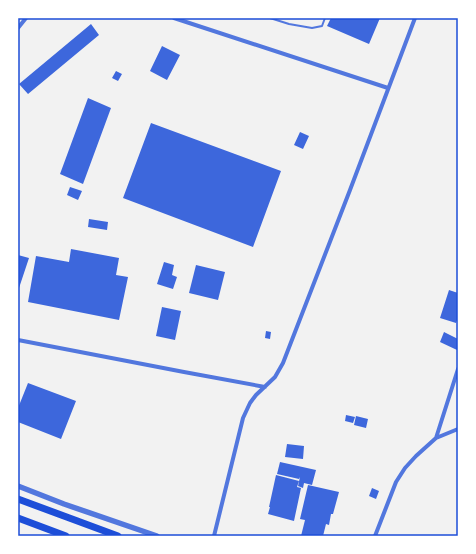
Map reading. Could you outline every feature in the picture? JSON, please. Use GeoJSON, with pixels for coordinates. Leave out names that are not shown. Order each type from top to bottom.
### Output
{"type":"FeatureCollection","features":[{"type":"Feature","properties":{"kind":"highway"},"geometry":{"type":"LineString","coordinates":[[18,499],[118,536]]}},
{"type":"Feature","properties":{"kind":"highway"},"geometry":{"type":"LineString","coordinates":[[18,518],[66,536]]}},
{"type":"Feature","properties":{"kind":"street"},"geometry":{"type":"LineString","coordinates":[[174,18],[388,88]]}},
{"type":"Feature","properties":{"kind":"street"},"geometry":{"type":"LineString","coordinates":[[214,536],[243,418],[250,403],[256,395],[275,377],[283,363],[415,18]]}},
{"type":"Feature","properties":{"kind":"street"},"geometry":{"type":"LineString","coordinates":[[18,28],[23,19]]}},
{"type":"Feature","properties":{"kind":"street"},"geometry":{"type":"LineString","coordinates":[[18,340],[265,387]]}},
{"type":"Feature","properties":{"kind":"street"},"geometry":{"type":"LineString","coordinates":[[436,438],[458,369]]}},
{"type":"Feature","properties":{"kind":"street"},"geometry":{"type":"LineString","coordinates":[[375,536],[396,482],[405,468],[436,438],[458,429]]}},
{"type":"Feature","properties":{"kind":"street"},"geometry":{"type":"LineString","coordinates":[[18,486],[64,504],[157,536]]}},
{"type":"Feature","properties":{"kind":"lane"},"geometry":{"type":"LineString","coordinates":[[270,18],[289,24],[312,28],[322,26],[325,18]]}},
{"type":"Feature","properties":{"kind":"building"},"geometry":{"type":"Polygon","coordinates":[[[331,18],[380,18],[369,44],[327,26],[331,18]]]}},
{"type":"Feature","properties":{"kind":"building"},"geometry":{"type":"Polygon","coordinates":[[[91,24],[99,35],[28,94],[19,84],[91,24]]]}},
{"type":"Feature","properties":{"kind":"building"},"geometry":{"type":"Polygon","coordinates":[[[162,46],[180,55],[167,80],[150,71],[162,46]]]}},
{"type":"Feature","properties":{"kind":"building"},"geometry":{"type":"Polygon","coordinates":[[[116,71],[122,74],[118,81],[112,78],[116,71]]]}},
{"type":"Feature","properties":{"kind":"building"},"geometry":{"type":"Polygon","coordinates":[[[88,98],[111,108],[83,184],[60,174],[88,98]]]}},
{"type":"Feature","properties":{"kind":"building"},"geometry":{"type":"Polygon","coordinates":[[[151,123],[281,171],[253,247],[123,198],[151,123]]]}},
{"type":"Feature","properties":{"kind":"building"},"geometry":{"type":"Polygon","coordinates":[[[300,132],[309,136],[303,149],[294,145],[300,132]]]}},
{"type":"Feature","properties":{"kind":"building"},"geometry":{"type":"Polygon","coordinates":[[[70,187],[82,191],[78,200],[67,195],[70,187]]]}},
{"type":"Feature","properties":{"kind":"building"},"geometry":{"type":"Polygon","coordinates":[[[89,219],[108,222],[107,230],[88,227],[89,219]]]}},
{"type":"Feature","properties":{"kind":"building"},"geometry":{"type":"Polygon","coordinates":[[[71,249],[119,258],[116,275],[128,277],[119,320],[28,302],[36,256],[69,262],[71,249]]]}},
{"type":"Feature","properties":{"kind":"building"},"geometry":{"type":"Polygon","coordinates":[[[18,255],[29,258],[18,291],[18,255]]]}},
{"type":"Feature","properties":{"kind":"building"},"geometry":{"type":"Polygon","coordinates":[[[164,262],[174,265],[172,275],[177,277],[173,289],[157,284],[164,262]]]}},
{"type":"Feature","properties":{"kind":"building"},"geometry":{"type":"Polygon","coordinates":[[[196,265],[225,272],[218,300],[189,293],[196,265]]]}},
{"type":"Feature","properties":{"kind":"building"},"geometry":{"type":"Polygon","coordinates":[[[449,290],[458,293],[458,317],[456,323],[440,318],[449,290]]]}},
{"type":"Feature","properties":{"kind":"building"},"geometry":{"type":"Polygon","coordinates":[[[162,307],[181,311],[175,340],[156,336],[162,307]]]}},
{"type":"Feature","properties":{"kind":"building"},"geometry":{"type":"Polygon","coordinates":[[[266,331],[271,332],[270,339],[265,338],[266,331]]]}},
{"type":"Feature","properties":{"kind":"building"},"geometry":{"type":"Polygon","coordinates":[[[444,332],[458,339],[457,350],[440,342],[444,332]]]}},
{"type":"Feature","properties":{"kind":"building"},"geometry":{"type":"Polygon","coordinates":[[[28,383],[76,401],[61,439],[18,422],[18,408],[28,383]]]}},
{"type":"Feature","properties":{"kind":"building"},"geometry":{"type":"Polygon","coordinates":[[[346,415],[355,417],[353,423],[345,421],[346,415]]]}},
{"type":"Feature","properties":{"kind":"building"},"geometry":{"type":"Polygon","coordinates":[[[356,416],[368,419],[366,428],[354,425],[356,416]]]}},
{"type":"Feature","properties":{"kind":"building"},"geometry":{"type":"Polygon","coordinates":[[[287,444],[304,446],[303,459],[285,457],[287,444]]]}},
{"type":"Feature","properties":{"kind":"building"},"geometry":{"type":"Polygon","coordinates":[[[280,462],[316,470],[312,485],[304,483],[303,488],[298,486],[300,477],[299,479],[277,474],[280,462]]]}},
{"type":"Feature","properties":{"kind":"building"},"geometry":{"type":"Polygon","coordinates":[[[276,475],[299,481],[297,487],[301,488],[294,521],[268,514],[276,475]]]}},
{"type":"Feature","properties":{"kind":"building"},"geometry":{"type":"Polygon","coordinates":[[[308,485],[339,492],[333,514],[331,514],[329,525],[326,524],[323,536],[301,536],[305,520],[300,519],[308,485]]]}},
{"type":"Feature","properties":{"kind":"building"},"geometry":{"type":"Polygon","coordinates":[[[372,488],[379,491],[376,499],[369,496],[372,488]]]}}]}
